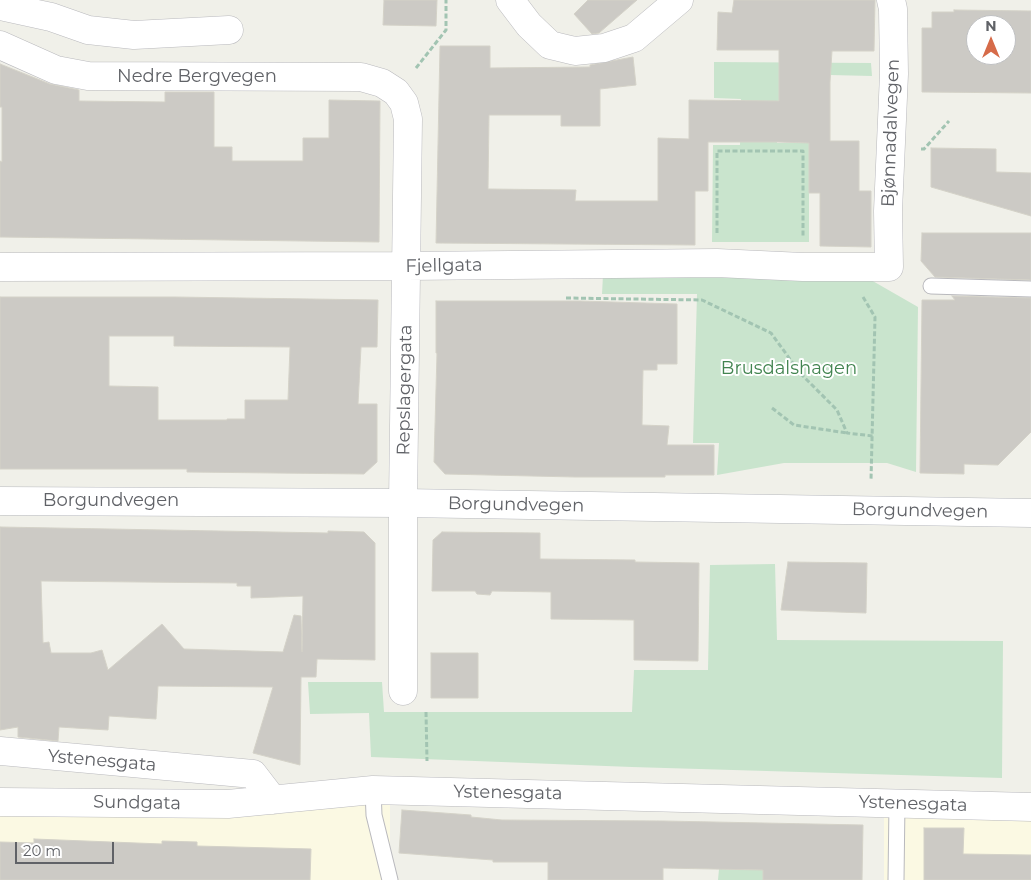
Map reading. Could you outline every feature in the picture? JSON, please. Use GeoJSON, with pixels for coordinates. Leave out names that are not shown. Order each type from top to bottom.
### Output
{"type":"FeatureCollection","features":[{"type":"Feature","properties":{"kind":"street"},"geometry":{"type":"LineString","coordinates":[[510,0],[529,25],[550,44],[574,51],[604,48],[634,38],[679,0]]}},
{"type":"Feature","properties":{"kind":"street","name":"Bjønnadalvegen"},"geometry":{"type":"LineString","coordinates":[[889,267],[888,211],[894,74],[893,8],[891,0]]}},
{"type":"Feature","properties":{"kind":"street"},"geometry":{"type":"LineString","coordinates":[[0,6],[51,17],[88,30],[134,34],[229,30]]}},
{"type":"Feature","properties":{"kind":"street","name":"Nedre Bergvegen"},"geometry":{"type":"LineString","coordinates":[[0,45],[56,70],[88,76],[361,77],[382,83],[396,92]]}},
{"type":"Feature","properties":{"kind":"street","name":"Repslagergata"},"geometry":{"type":"LineString","coordinates":[[396,92],[404,103],[408,119],[403,503],[403,691]]}},
{"type":"Feature","properties":{"kind":"street","name":"Fjellgata"},"geometry":{"type":"LineString","coordinates":[[0,267],[717,263],[803,267],[889,267]]}},
{"type":"Feature","properties":{"kind":"street","name":"Borgundvegen"},"geometry":{"type":"LineString","coordinates":[[0,501],[403,503],[1031,513]]}},
{"type":"Feature","properties":{"kind":"street","name":"Ystenesgata"},"geometry":{"type":"LineString","coordinates":[[0,751],[253,774],[273,800],[373,790],[1031,807]]}},
{"type":"Feature","properties":{"kind":"street","name":"Sundgata"},"geometry":{"type":"LineString","coordinates":[[0,802],[228,804],[273,800]]}},
{"type":"Feature","properties":{"kind":"lane"},"geometry":{"type":"LineString","coordinates":[[931,286],[1031,289]]}},
{"type":"Feature","properties":{"kind":"lane"},"geometry":{"type":"LineString","coordinates":[[373,790],[374,814],[390,880]]}},
{"type":"Feature","properties":{"kind":"lane"},"geometry":{"type":"LineString","coordinates":[[896,880],[897,803]]}},
{"type":"Feature","properties":{"kind":"path"},"geometry":{"type":"LineString","coordinates":[[396,92],[446,30],[446,0]]}},
{"type":"Feature","properties":{"kind":"path"},"geometry":{"type":"LineString","coordinates":[[717,263],[717,151],[803,151],[803,267]]}},
{"type":"Feature","properties":{"kind":"path"},"geometry":{"type":"LineString","coordinates":[[556,298],[702,300],[771,334],[800,373],[837,410],[847,433]]}},
{"type":"Feature","properties":{"kind":"path"},"geometry":{"type":"LineString","coordinates":[[871,511],[875,317]]}},
{"type":"Feature","properties":{"kind":"path"},"geometry":{"type":"LineString","coordinates":[[772,408],[794,425],[872,436]]}},
{"type":"Feature","properties":{"kind":"path"},"geometry":{"type":"LineString","coordinates":[[426,707],[427,756]]}},
{"type":"Feature","properties":{"kind":"shaded area"},"geometry":{"type":"Polygon","coordinates":[[[884,796],[1031,800],[1031,880],[884,880],[884,796]]]}},
{"type":"Feature","properties":{"kind":"shaded area"},"geometry":{"type":"Polygon","coordinates":[[[0,802],[390,805],[390,880],[0,880],[0,802]]]}},
{"type":"Feature","properties":{"kind":"green space"},"geometry":{"type":"Polygon","coordinates":[[[714,62],[871,63],[872,76],[830,75],[829,100],[776,101],[777,143],[809,142],[809,242],[712,242],[713,145],[740,145],[741,99],[714,98],[714,62]]]}},
{"type":"Feature","properties":{"kind":"green space","name":"Brusdalshagen"},"geometry":{"type":"Polygon","coordinates":[[[603,275],[864,276],[918,307],[916,472],[887,463],[784,463],[717,475],[719,443],[693,443],[697,294],[602,294],[603,275]]]}},
{"type":"Feature","properties":{"kind":"green space"},"geometry":{"type":"Polygon","coordinates":[[[775,564],[777,640],[1003,641],[1002,778],[371,757],[369,713],[310,714],[308,682],[382,682],[384,712],[632,712],[634,670],[708,670],[710,565],[775,564]]]}},
{"type":"Feature","properties":{"kind":"green space"},"geometry":{"type":"Polygon","coordinates":[[[719,869],[763,870],[763,880],[718,880],[719,869]]]}},
{"type":"Feature","properties":{"kind":"building"},"geometry":{"type":"Polygon","coordinates":[[[384,0],[437,0],[436,26],[383,25],[384,0]]]}},
{"type":"Feature","properties":{"kind":"building"},"geometry":{"type":"Polygon","coordinates":[[[588,0],[637,0],[599,33],[592,34],[574,14],[588,0]]]}},
{"type":"Feature","properties":{"kind":"building"},"geometry":{"type":"Polygon","coordinates":[[[734,0],[875,0],[874,51],[832,51],[830,82],[830,141],[859,141],[859,191],[871,191],[871,247],[820,246],[820,193],[809,193],[809,143],[779,142],[708,142],[708,191],[695,191],[695,245],[436,243],[440,46],[490,46],[490,68],[590,67],[590,65],[633,57],[636,85],[600,89],[600,126],[561,126],[561,115],[489,115],[488,189],[576,190],[575,201],[658,201],[658,138],[689,139],[689,100],[779,101],[779,50],[717,50],[718,12],[732,13],[734,0]]]}},
{"type":"Feature","properties":{"kind":"building"},"geometry":{"type":"Polygon","coordinates":[[[954,10],[1031,11],[1031,93],[922,92],[922,28],[932,28],[932,12],[954,12],[954,10]]]}},
{"type":"Feature","properties":{"kind":"building"},"geometry":{"type":"Polygon","coordinates":[[[0,64],[50,84],[79,90],[79,101],[165,102],[165,92],[214,92],[214,147],[232,147],[232,161],[303,161],[303,138],[329,138],[329,100],[380,101],[379,242],[0,237],[2,107],[0,107],[0,64]]]}},
{"type":"Feature","properties":{"kind":"building"},"geometry":{"type":"Polygon","coordinates":[[[931,148],[996,149],[996,172],[1031,173],[1031,216],[931,187],[931,148]]]}},
{"type":"Feature","properties":{"kind":"building"},"geometry":{"type":"Polygon","coordinates":[[[922,233],[1031,233],[1031,280],[935,277],[921,261],[922,233]]]}},
{"type":"Feature","properties":{"kind":"building"},"geometry":{"type":"Polygon","coordinates":[[[952,296],[1031,298],[1031,432],[998,465],[964,464],[964,474],[920,473],[922,300],[955,300],[952,296]]]}},
{"type":"Feature","properties":{"kind":"building"},"geometry":{"type":"Polygon","coordinates":[[[0,297],[378,300],[377,347],[361,347],[358,404],[377,404],[377,462],[364,474],[187,472],[187,469],[0,469],[0,297]],[[109,336],[109,386],[158,387],[158,420],[245,419],[245,400],[288,400],[290,347],[174,346],[174,336],[109,336]]]}},
{"type":"Feature","properties":{"kind":"building"},"geometry":{"type":"Polygon","coordinates":[[[436,301],[580,301],[677,304],[677,364],[657,364],[657,370],[643,370],[642,425],[669,426],[667,445],[714,445],[714,475],[575,477],[445,474],[434,462],[437,353],[436,301]]]}},
{"type":"Feature","properties":{"kind":"building"},"geometry":{"type":"Polygon","coordinates":[[[0,527],[364,532],[375,543],[375,660],[317,659],[316,677],[301,677],[300,765],[253,753],[273,687],[158,686],[156,719],[109,716],[108,730],[59,727],[58,741],[18,737],[18,727],[0,730],[0,527]],[[41,581],[43,643],[49,642],[51,653],[91,653],[102,650],[108,670],[162,624],[184,649],[283,652],[294,615],[301,616],[302,652],[303,596],[251,598],[251,586],[237,586],[237,583],[41,581]]]}},
{"type":"Feature","properties":{"kind":"building"},"geometry":{"type":"Polygon","coordinates":[[[442,532],[540,533],[540,559],[699,563],[698,661],[634,660],[634,620],[551,619],[551,592],[492,591],[490,595],[477,594],[475,591],[432,591],[433,540],[442,532]]]}},
{"type":"Feature","properties":{"kind":"building"},"geometry":{"type":"Polygon","coordinates":[[[788,562],[867,563],[866,613],[781,610],[788,562]]]}},
{"type":"Feature","properties":{"kind":"building"},"geometry":{"type":"Polygon","coordinates":[[[431,653],[478,653],[478,698],[431,698],[431,653]]]}},
{"type":"Feature","properties":{"kind":"building"},"geometry":{"type":"Polygon","coordinates":[[[402,810],[471,815],[471,817],[502,820],[863,825],[862,880],[763,880],[763,870],[663,868],[663,880],[548,880],[548,862],[493,862],[493,860],[399,853],[402,810]]]}},
{"type":"Feature","properties":{"kind":"building"},"geometry":{"type":"Polygon","coordinates":[[[924,828],[964,828],[963,854],[1031,855],[1031,880],[924,880],[924,828]]]}},
{"type":"Feature","properties":{"kind":"building"},"geometry":{"type":"Polygon","coordinates":[[[34,839],[162,844],[162,841],[197,842],[197,846],[311,849],[310,880],[0,880],[0,842],[34,843],[34,839]]]}}]}
